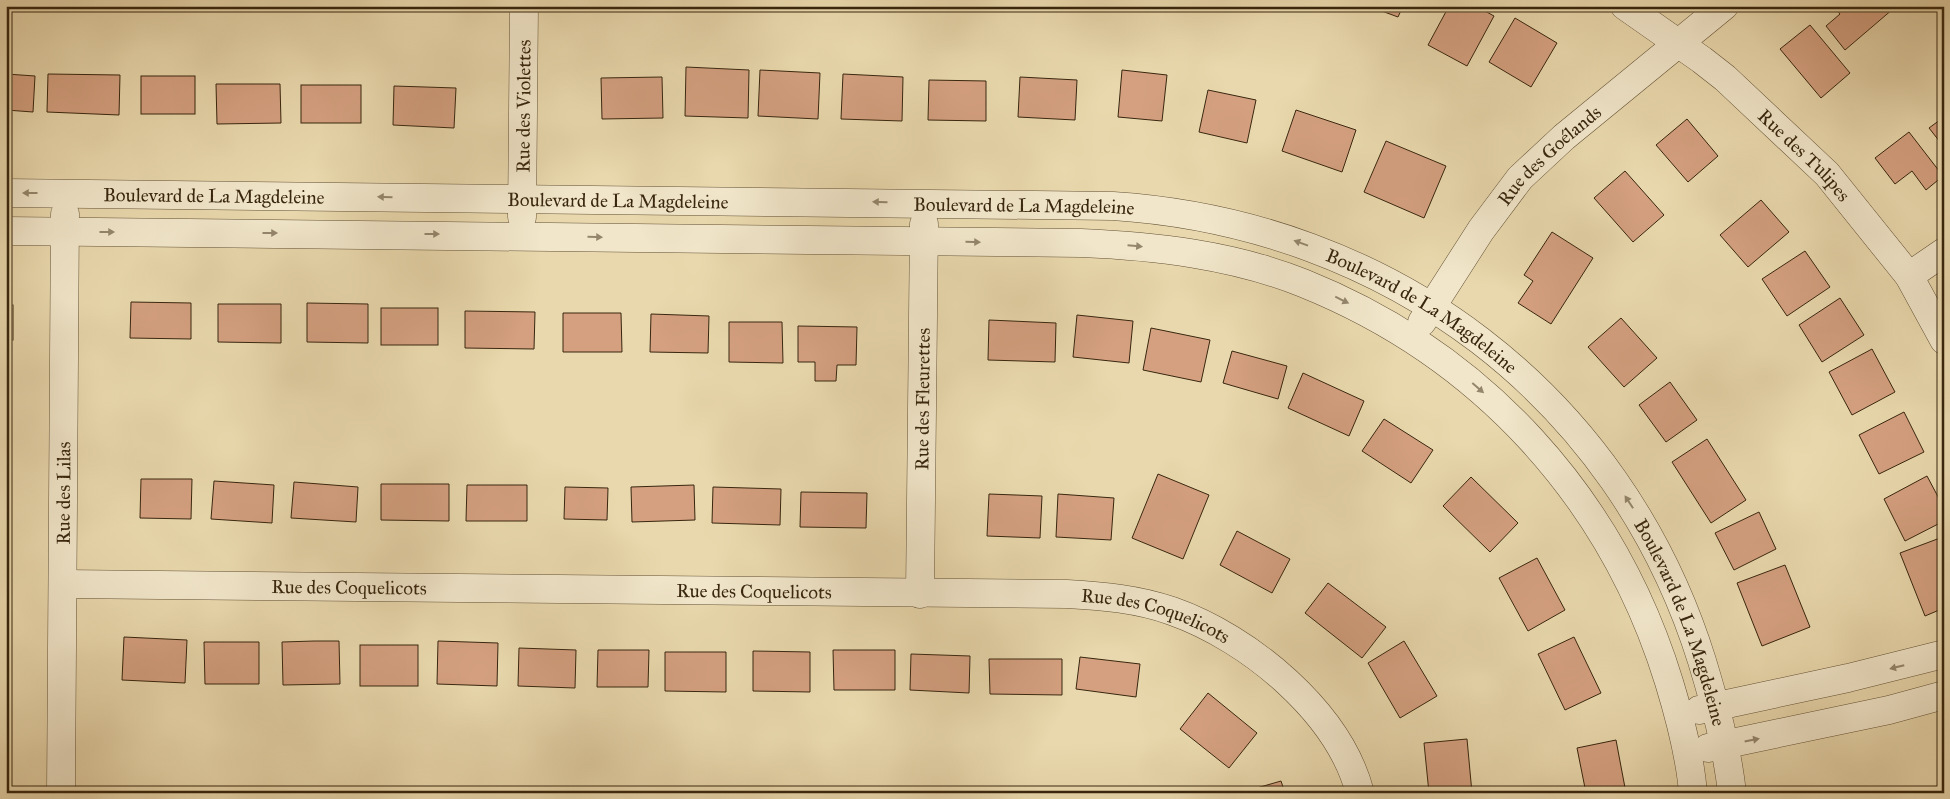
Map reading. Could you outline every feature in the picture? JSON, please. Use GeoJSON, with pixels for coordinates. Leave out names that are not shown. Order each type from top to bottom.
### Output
{"type":"FeatureCollection","features":[{"type":"Feature","properties":{"kind":"street","name":"Rue des Violettes"},"geometry":{"type":"LineString","coordinates":[[522,235],[524,6]]}},
{"type":"Feature","properties":{"kind":"street","name":"Rue des Tulipes"},"geometry":{"type":"LineString","coordinates":[[1625,6],[1679,43],[1725,78],[1827,174],[1908,276],[1944,340]]}},
{"type":"Feature","properties":{"kind":"street","name":"Rue des Goélands"},"geometry":{"type":"LineString","coordinates":[[1412,338],[1499,203],[1520,178],[1571,131],[1724,6]]}},
{"type":"Feature","properties":{"kind":"street","name":"Boulevard de La Magdeleine"},"geometry":{"type":"LineString","coordinates":[[6,193],[1113,206],[1179,212],[1212,218],[1271,233],[1321,250],[1371,273],[1431,307],[1484,344],[1528,381],[1575,431],[1617,484],[1648,534],[1675,588],[1695,638],[1716,707],[1725,746],[1732,793]]}},
{"type":"Feature","properties":{"kind":"street","name":"Rue des Lilas"},"geometry":{"type":"LineString","coordinates":[[61,793],[65,194]]}},
{"type":"Feature","properties":{"kind":"street","name":"Rue des Fleurettes"},"geometry":{"type":"LineString","coordinates":[[920,594],[924,203]]}},
{"type":"Feature","properties":{"kind":"street","name":"Boulevard de La Magdeleine"},"geometry":{"type":"LineString","coordinates":[[6,231],[522,235],[1109,244],[1207,256],[1267,271],[1300,282],[1377,318],[1412,338],[1496,404],[1545,454],[1580,497],[1608,540],[1641,606],[1659,652],[1678,713],[1687,752],[1693,793]]}},
{"type":"Feature","properties":{"kind":"street"},"geometry":{"type":"LineString","coordinates":[[1908,276],[1944,252]]}},
{"type":"Feature","properties":{"kind":"street","name":"Rue des Coquelicots"},"geometry":{"type":"LineString","coordinates":[[63,584],[1094,595],[1146,603],[1191,619],[1232,642],[1271,667],[1296,689],[1320,715],[1341,746],[1360,793]]}},
{"type":"Feature","properties":{"kind":"street"},"geometry":{"type":"LineString","coordinates":[[1678,713],[1716,707],[1884,670],[1944,654]]}},
{"type":"Feature","properties":{"kind":"street"},"geometry":{"type":"LineString","coordinates":[[1687,752],[1725,746],[1880,712],[1944,695]]}},
{"type":"Feature","properties":{"kind":"building"},"geometry":{"type":"Polygon","coordinates":[[[1368,6],[1403,6],[1398,17],[1368,6]]]}},
{"type":"Feature","properties":{"kind":"building"},"geometry":{"type":"Polygon","coordinates":[[[1449,6],[1476,6],[1494,16],[1467,66],[1428,45],[1449,6]]]}},
{"type":"Feature","properties":{"kind":"building"},"geometry":{"type":"Polygon","coordinates":[[[1833,6],[1891,6],[1893,9],[1845,50],[1826,26],[1840,14],[1833,6]]]}},
{"type":"Feature","properties":{"kind":"building"},"geometry":{"type":"Polygon","coordinates":[[[1515,18],[1557,43],[1531,87],[1489,62],[1515,18]]]}},
{"type":"Feature","properties":{"kind":"building"},"geometry":{"type":"Polygon","coordinates":[[[1810,25],[1850,73],[1821,98],[1780,49],[1810,25]]]}},
{"type":"Feature","properties":{"kind":"building"},"geometry":{"type":"Polygon","coordinates":[[[686,67],[749,70],[748,118],[685,116],[686,67]]]}},
{"type":"Feature","properties":{"kind":"building"},"geometry":{"type":"Polygon","coordinates":[[[760,70],[820,73],[818,119],[758,116],[760,70]]]}},
{"type":"Feature","properties":{"kind":"building"},"geometry":{"type":"Polygon","coordinates":[[[1122,70],[1167,75],[1162,121],[1118,117],[1122,70]]]}},
{"type":"Feature","properties":{"kind":"building"},"geometry":{"type":"Polygon","coordinates":[[[6,74],[35,76],[33,112],[6,110],[6,74]]]}},
{"type":"Feature","properties":{"kind":"building"},"geometry":{"type":"Polygon","coordinates":[[[48,74],[120,75],[119,115],[47,112],[48,74]]]}},
{"type":"Feature","properties":{"kind":"building"},"geometry":{"type":"Polygon","coordinates":[[[843,74],[903,77],[902,121],[841,119],[843,74]]]}},
{"type":"Feature","properties":{"kind":"building"},"geometry":{"type":"Polygon","coordinates":[[[141,76],[195,76],[195,114],[141,114],[141,76]]]}},
{"type":"Feature","properties":{"kind":"building"},"geometry":{"type":"Polygon","coordinates":[[[662,77],[663,118],[602,119],[601,78],[662,77]]]}},
{"type":"Feature","properties":{"kind":"building"},"geometry":{"type":"Polygon","coordinates":[[[1020,77],[1077,80],[1075,120],[1018,117],[1020,77]]]}},
{"type":"Feature","properties":{"kind":"building"},"geometry":{"type":"Polygon","coordinates":[[[929,80],[986,81],[986,121],[928,120],[929,80]]]}},
{"type":"Feature","properties":{"kind":"building"},"geometry":{"type":"Polygon","coordinates":[[[216,84],[280,84],[281,123],[217,124],[216,84]]]}},
{"type":"Feature","properties":{"kind":"building"},"geometry":{"type":"Polygon","coordinates":[[[301,85],[361,85],[361,123],[301,123],[301,85]]]}},
{"type":"Feature","properties":{"kind":"building"},"geometry":{"type":"Polygon","coordinates":[[[394,86],[456,88],[454,128],[393,125],[394,86]]]}},
{"type":"Feature","properties":{"kind":"building"},"geometry":{"type":"Polygon","coordinates":[[[1208,90],[1256,100],[1247,143],[1199,132],[1208,90]]]}},
{"type":"Feature","properties":{"kind":"building"},"geometry":{"type":"Polygon","coordinates":[[[1296,110],[1356,130],[1342,172],[1282,151],[1296,110]]]}},
{"type":"Feature","properties":{"kind":"building"},"geometry":{"type":"Polygon","coordinates":[[[1944,117],[1944,147],[1929,128],[1944,117]]]}},
{"type":"Feature","properties":{"kind":"building"},"geometry":{"type":"Polygon","coordinates":[[[1687,119],[1718,156],[1688,182],[1656,145],[1687,119]]]}},
{"type":"Feature","properties":{"kind":"building"},"geometry":{"type":"Polygon","coordinates":[[[1909,132],[1943,176],[1926,190],[1912,171],[1895,184],[1875,158],[1909,132]]]}},
{"type":"Feature","properties":{"kind":"building"},"geometry":{"type":"Polygon","coordinates":[[[1386,141],[1446,166],[1424,218],[1364,192],[1386,141]]]}},
{"type":"Feature","properties":{"kind":"building"},"geometry":{"type":"Polygon","coordinates":[[[1625,171],[1664,215],[1633,242],[1594,198],[1625,171]]]}},
{"type":"Feature","properties":{"kind":"building"},"geometry":{"type":"Polygon","coordinates":[[[1761,200],[1789,232],[1748,267],[1720,235],[1761,200]]]}},
{"type":"Feature","properties":{"kind":"building"},"geometry":{"type":"Polygon","coordinates":[[[1552,232],[1593,258],[1551,324],[1518,303],[1533,281],[1524,275],[1552,232]]]}},
{"type":"Feature","properties":{"kind":"building"},"geometry":{"type":"Polygon","coordinates":[[[1805,251],[1830,287],[1787,316],[1762,279],[1805,251]]]}},
{"type":"Feature","properties":{"kind":"building"},"geometry":{"type":"Polygon","coordinates":[[[1840,298],[1864,335],[1822,362],[1799,325],[1840,298]]]}},
{"type":"Feature","properties":{"kind":"building"},"geometry":{"type":"Polygon","coordinates":[[[131,302],[191,303],[191,339],[130,338],[131,302]]]}},
{"type":"Feature","properties":{"kind":"building"},"geometry":{"type":"Polygon","coordinates":[[[307,303],[368,304],[368,343],[307,342],[307,303]]]}},
{"type":"Feature","properties":{"kind":"building"},"geometry":{"type":"Polygon","coordinates":[[[218,304],[281,304],[281,343],[218,342],[218,304]]]}},
{"type":"Feature","properties":{"kind":"building"},"geometry":{"type":"Polygon","coordinates":[[[6,305],[13,305],[13,340],[6,340],[6,305]]]}},
{"type":"Feature","properties":{"kind":"building"},"geometry":{"type":"Polygon","coordinates":[[[381,308],[438,308],[438,345],[381,345],[381,308]]]}},
{"type":"Feature","properties":{"kind":"building"},"geometry":{"type":"Polygon","coordinates":[[[465,311],[535,312],[534,349],[465,348],[465,311]]]}},
{"type":"Feature","properties":{"kind":"building"},"geometry":{"type":"Polygon","coordinates":[[[563,313],[621,313],[622,352],[563,352],[563,313]]]}},
{"type":"Feature","properties":{"kind":"building"},"geometry":{"type":"Polygon","coordinates":[[[651,314],[709,316],[708,353],[650,352],[651,314]]]}},
{"type":"Feature","properties":{"kind":"building"},"geometry":{"type":"Polygon","coordinates":[[[1077,315],[1133,321],[1129,363],[1073,357],[1077,315]]]}},
{"type":"Feature","properties":{"kind":"building"},"geometry":{"type":"Polygon","coordinates":[[[1621,318],[1657,358],[1624,387],[1588,347],[1621,318]]]}},
{"type":"Feature","properties":{"kind":"building"},"geometry":{"type":"Polygon","coordinates":[[[989,320],[1056,323],[1055,362],[988,360],[989,320]]]}},
{"type":"Feature","properties":{"kind":"building"},"geometry":{"type":"Polygon","coordinates":[[[729,322],[782,322],[783,363],[729,362],[729,322]]]}},
{"type":"Feature","properties":{"kind":"building"},"geometry":{"type":"Polygon","coordinates":[[[798,326],[857,327],[856,365],[837,365],[836,381],[815,381],[815,362],[798,362],[798,326]]]}},
{"type":"Feature","properties":{"kind":"building"},"geometry":{"type":"Polygon","coordinates":[[[1151,328],[1210,340],[1201,382],[1143,370],[1151,328]]]}},
{"type":"Feature","properties":{"kind":"building"},"geometry":{"type":"Polygon","coordinates":[[[1872,349],[1895,392],[1852,415],[1829,372],[1872,349]]]}},
{"type":"Feature","properties":{"kind":"building"},"geometry":{"type":"Polygon","coordinates":[[[1232,351],[1287,366],[1278,399],[1223,383],[1232,351]]]}},
{"type":"Feature","properties":{"kind":"building"},"geometry":{"type":"Polygon","coordinates":[[[1303,373],[1364,401],[1349,436],[1288,408],[1303,373]]]}},
{"type":"Feature","properties":{"kind":"building"},"geometry":{"type":"Polygon","coordinates":[[[1670,382],[1697,420],[1666,442],[1639,405],[1670,382]]]}},
{"type":"Feature","properties":{"kind":"building"},"geometry":{"type":"Polygon","coordinates":[[[1904,412],[1924,452],[1879,474],[1859,435],[1904,412]]]}},
{"type":"Feature","properties":{"kind":"building"},"geometry":{"type":"Polygon","coordinates":[[[1384,419],[1433,450],[1411,483],[1362,451],[1384,419]]]}},
{"type":"Feature","properties":{"kind":"building"},"geometry":{"type":"Polygon","coordinates":[[[1707,439],[1746,500],[1711,523],[1672,462],[1707,439]]]}},
{"type":"Feature","properties":{"kind":"building"},"geometry":{"type":"Polygon","coordinates":[[[1158,474],[1209,495],[1183,559],[1132,538],[1158,474]]]}},
{"type":"Feature","properties":{"kind":"building"},"geometry":{"type":"Polygon","coordinates":[[[1927,476],[1944,508],[1944,521],[1905,541],[1884,499],[1927,476]]]}},
{"type":"Feature","properties":{"kind":"building"},"geometry":{"type":"Polygon","coordinates":[[[1471,477],[1518,523],[1490,552],[1443,506],[1471,477]]]}},
{"type":"Feature","properties":{"kind":"building"},"geometry":{"type":"Polygon","coordinates":[[[141,479],[192,479],[191,519],[140,518],[141,479]]]}},
{"type":"Feature","properties":{"kind":"building"},"geometry":{"type":"Polygon","coordinates":[[[214,481],[274,485],[272,523],[211,519],[214,481]]]}},
{"type":"Feature","properties":{"kind":"building"},"geometry":{"type":"Polygon","coordinates":[[[294,482],[358,487],[356,522],[291,518],[294,482]]]}},
{"type":"Feature","properties":{"kind":"building"},"geometry":{"type":"Polygon","coordinates":[[[381,484],[449,484],[449,521],[381,520],[381,484]]]}},
{"type":"Feature","properties":{"kind":"building"},"geometry":{"type":"Polygon","coordinates":[[[467,485],[527,485],[527,521],[466,521],[467,485]]]}},
{"type":"Feature","properties":{"kind":"building"},"geometry":{"type":"Polygon","coordinates":[[[694,485],[695,520],[632,522],[631,487],[694,485]]]}},
{"type":"Feature","properties":{"kind":"building"},"geometry":{"type":"Polygon","coordinates":[[[565,487],[608,488],[607,520],[564,519],[565,487]]]}},
{"type":"Feature","properties":{"kind":"building"},"geometry":{"type":"Polygon","coordinates":[[[713,487],[781,489],[780,525],[712,523],[713,487]]]}},
{"type":"Feature","properties":{"kind":"building"},"geometry":{"type":"Polygon","coordinates":[[[801,492],[867,493],[866,528],[800,527],[801,492]]]}},
{"type":"Feature","properties":{"kind":"building"},"geometry":{"type":"Polygon","coordinates":[[[989,494],[1042,496],[1040,538],[987,536],[989,494]]]}},
{"type":"Feature","properties":{"kind":"building"},"geometry":{"type":"Polygon","coordinates":[[[1058,494],[1114,498],[1111,540],[1056,537],[1058,494]]]}},
{"type":"Feature","properties":{"kind":"building"},"geometry":{"type":"Polygon","coordinates":[[[1759,512],[1776,549],[1734,570],[1715,533],[1759,512]]]}},
{"type":"Feature","properties":{"kind":"building"},"geometry":{"type":"Polygon","coordinates":[[[1237,531],[1290,559],[1272,593],[1220,565],[1237,531]]]}},
{"type":"Feature","properties":{"kind":"building"},"geometry":{"type":"Polygon","coordinates":[[[1940,538],[1944,546],[1944,608],[1925,616],[1900,553],[1940,538]]]}},
{"type":"Feature","properties":{"kind":"building"},"geometry":{"type":"Polygon","coordinates":[[[1537,558],[1565,610],[1528,631],[1499,578],[1537,558]]]}},
{"type":"Feature","properties":{"kind":"building"},"geometry":{"type":"Polygon","coordinates":[[[1785,565],[1810,627],[1762,646],[1737,583],[1785,565]]]}},
{"type":"Feature","properties":{"kind":"building"},"geometry":{"type":"Polygon","coordinates":[[[1328,583],[1386,627],[1362,658],[1305,613],[1328,583]]]}},
{"type":"Feature","properties":{"kind":"building"},"geometry":{"type":"Polygon","coordinates":[[[124,637],[187,640],[185,683],[122,680],[124,637]]]}},
{"type":"Feature","properties":{"kind":"building"},"geometry":{"type":"Polygon","coordinates":[[[1574,637],[1601,693],[1565,710],[1538,654],[1574,637]]]}},
{"type":"Feature","properties":{"kind":"building"},"geometry":{"type":"Polygon","coordinates":[[[339,641],[340,684],[283,685],[282,642],[339,641]]]}},
{"type":"Feature","properties":{"kind":"building"},"geometry":{"type":"Polygon","coordinates":[[[438,641],[498,643],[497,686],[437,684],[438,641]]]}},
{"type":"Feature","properties":{"kind":"building"},"geometry":{"type":"Polygon","coordinates":[[[1404,641],[1437,696],[1400,718],[1368,663],[1404,641]]]}},
{"type":"Feature","properties":{"kind":"building"},"geometry":{"type":"Polygon","coordinates":[[[204,642],[259,642],[259,684],[205,684],[204,642]]]}},
{"type":"Feature","properties":{"kind":"building"},"geometry":{"type":"Polygon","coordinates":[[[360,645],[418,645],[418,686],[360,686],[360,645]]]}},
{"type":"Feature","properties":{"kind":"building"},"geometry":{"type":"Polygon","coordinates":[[[519,648],[576,650],[575,688],[518,686],[519,648]]]}},
{"type":"Feature","properties":{"kind":"building"},"geometry":{"type":"Polygon","coordinates":[[[598,650],[649,650],[648,687],[597,687],[598,650]]]}},
{"type":"Feature","properties":{"kind":"building"},"geometry":{"type":"Polygon","coordinates":[[[833,650],[895,650],[895,690],[834,690],[833,650]]]}},
{"type":"Feature","properties":{"kind":"building"},"geometry":{"type":"Polygon","coordinates":[[[753,651],[810,652],[810,692],[753,691],[753,651]]]}},
{"type":"Feature","properties":{"kind":"building"},"geometry":{"type":"Polygon","coordinates":[[[665,652],[726,652],[726,692],[665,691],[665,652]]]}},
{"type":"Feature","properties":{"kind":"building"},"geometry":{"type":"Polygon","coordinates":[[[911,654],[970,656],[969,693],[910,690],[911,654]]]}},
{"type":"Feature","properties":{"kind":"building"},"geometry":{"type":"Polygon","coordinates":[[[1080,657],[1140,664],[1136,697],[1076,689],[1080,657]]]}},
{"type":"Feature","properties":{"kind":"building"},"geometry":{"type":"Polygon","coordinates":[[[989,659],[1062,659],[1062,695],[990,694],[989,659]]]}},
{"type":"Feature","properties":{"kind":"building"},"geometry":{"type":"Polygon","coordinates":[[[1208,693],[1257,733],[1229,768],[1180,729],[1208,693]]]}},
{"type":"Feature","properties":{"kind":"building"},"geometry":{"type":"Polygon","coordinates":[[[1467,739],[1472,793],[1429,793],[1424,743],[1467,739]]]}},
{"type":"Feature","properties":{"kind":"building"},"geometry":{"type":"Polygon","coordinates":[[[1616,740],[1626,793],[1586,793],[1577,748],[1616,740]]]}},
{"type":"Feature","properties":{"kind":"building"},"geometry":{"type":"Polygon","coordinates":[[[1281,781],[1285,793],[1243,792],[1281,781]]]}},
{"type":"Feature","properties":{"kind":"building"},"geometry":{"type":"Polygon","coordinates":[[[1793,790],[1847,790],[1847,793],[1793,793],[1793,790]]]}}]}
